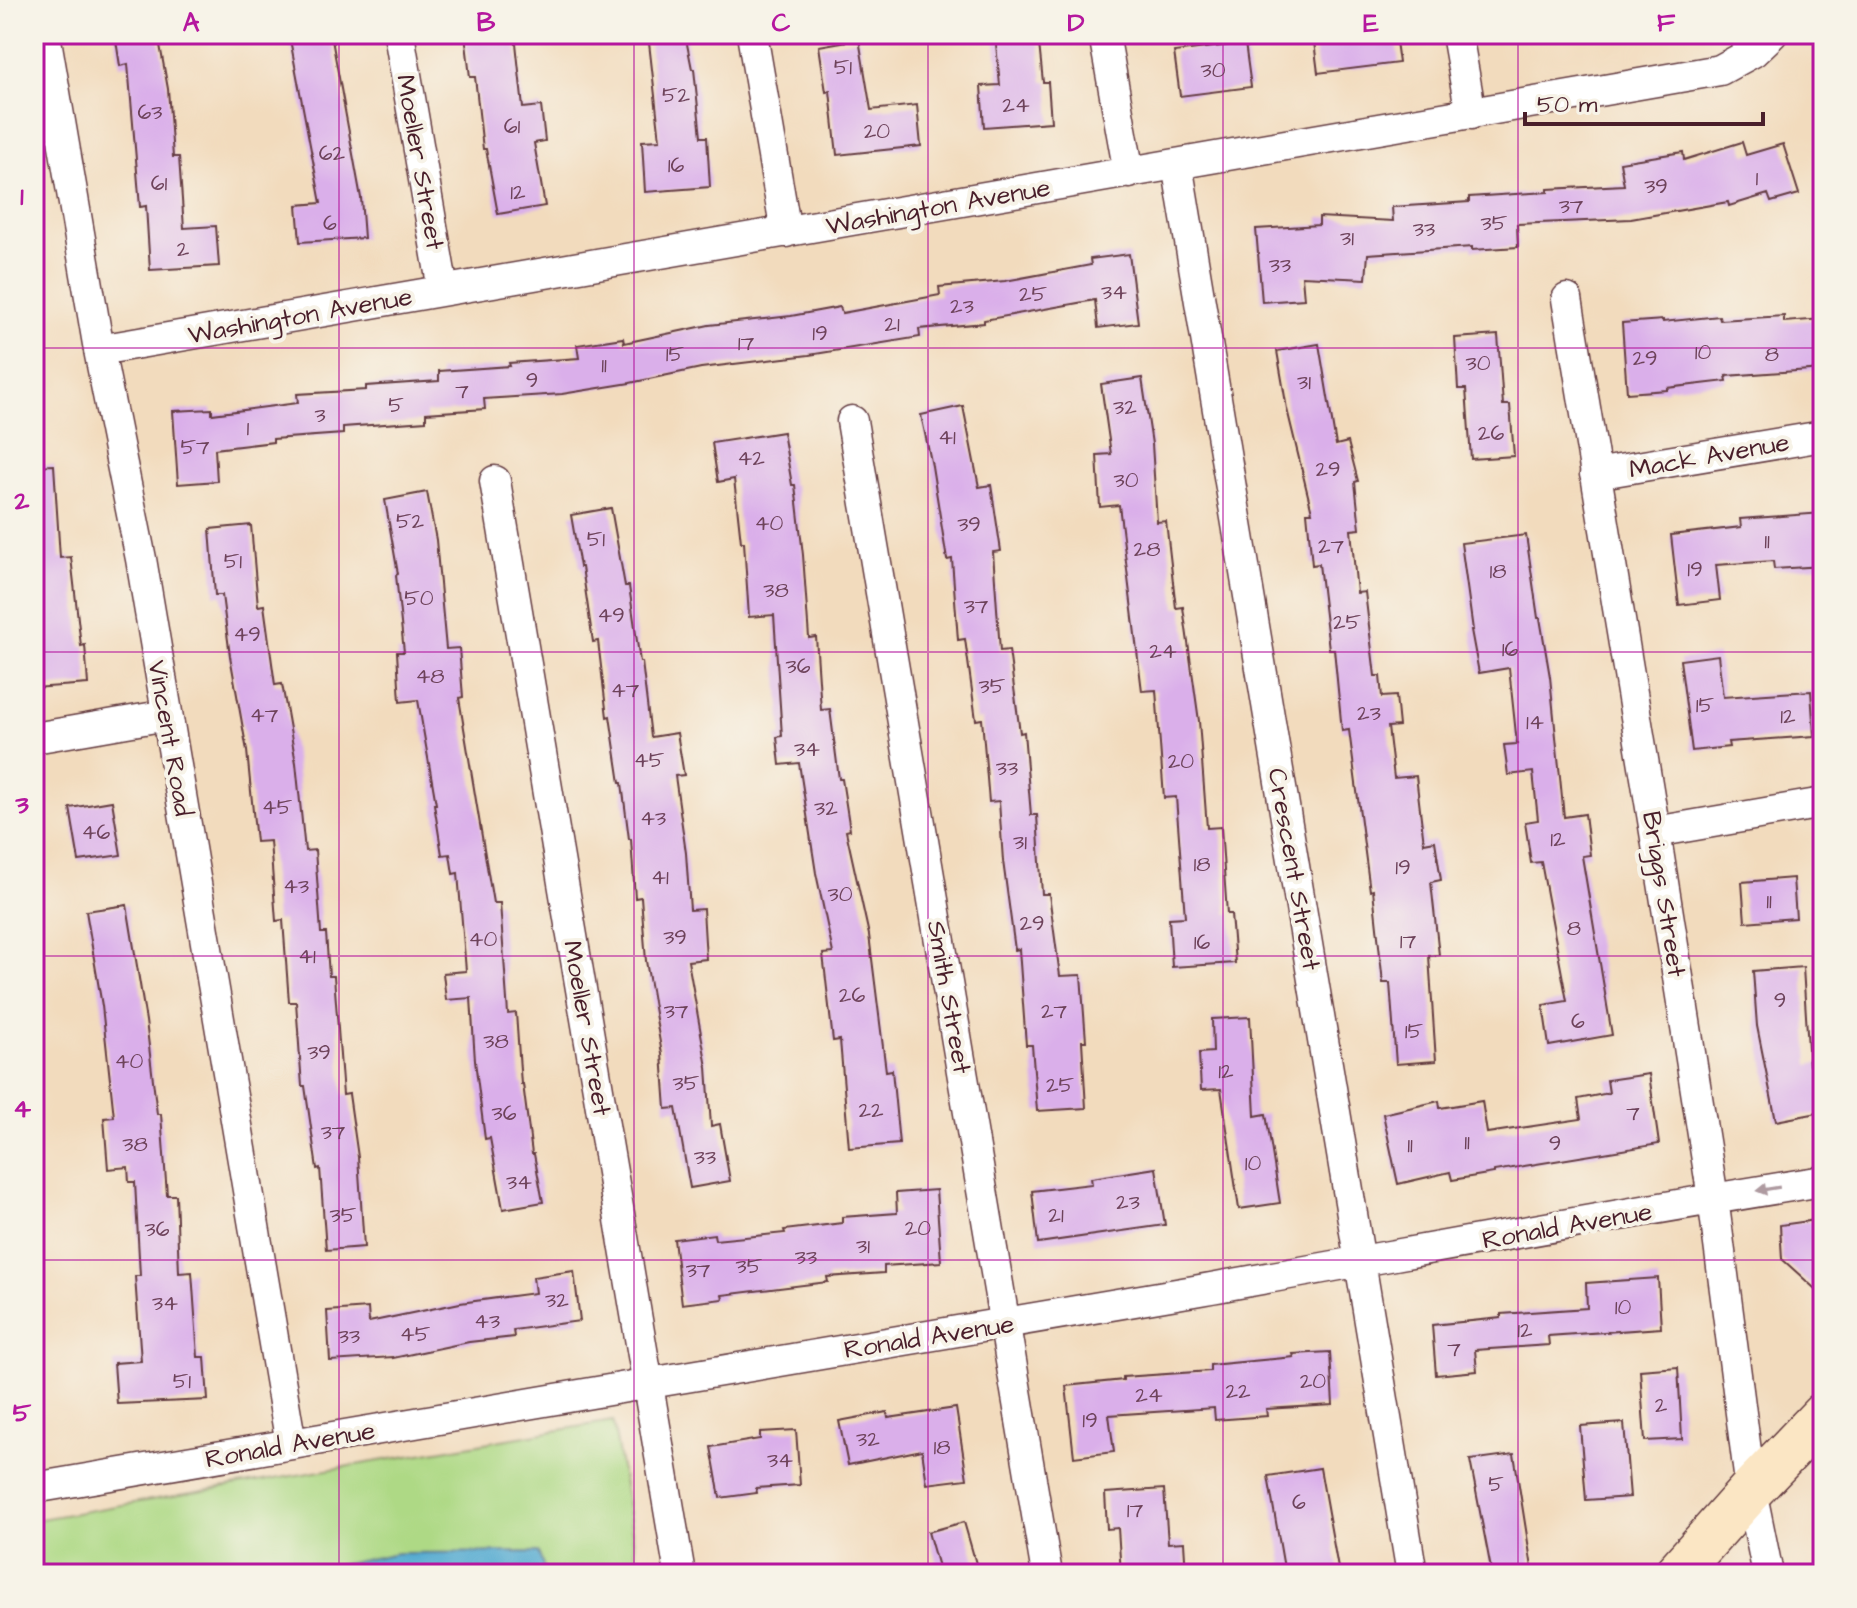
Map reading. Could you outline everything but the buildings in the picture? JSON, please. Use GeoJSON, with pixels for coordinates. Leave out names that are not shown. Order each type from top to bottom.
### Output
{"type":"FeatureCollection","features":[{"type":"Feature","properties":{"kind":"main road"},"geometry":{"type":"LineString","coordinates":[[1676,1574],[1823,1415]]}},
{"type":"Feature","properties":{"kind":"street","name":"Vincent Road"},"geometry":{"type":"LineString","coordinates":[[45,34],[99,350],[141,559],[291,1444]]}},
{"type":"Feature","properties":{"kind":"street","name":"Moeller Street"},"geometry":{"type":"LineString","coordinates":[[399,34],[443,290]]}},
{"type":"Feature","properties":{"kind":"street"},"geometry":{"type":"LineString","coordinates":[[752,34],[786,232]]}},
{"type":"Feature","properties":{"kind":"street"},"geometry":{"type":"LineString","coordinates":[[1104,34],[1129,173]]}},
{"type":"Feature","properties":{"kind":"street"},"geometry":{"type":"LineString","coordinates":[[1457,34],[1471,114]]}},
{"type":"Feature","properties":{"kind":"street","name":"Washington Avenue"},"geometry":{"type":"LineString","coordinates":[[99,350],[1720,70],[1753,52],[1770,36]]}},
{"type":"Feature","properties":{"kind":"street","name":"Crescent Street"},"geometry":{"type":"LineString","coordinates":[[1177,164],[1412,1574]]}},
{"type":"Feature","properties":{"kind":"street","name":"Briggs Street"},"geometry":{"type":"LineString","coordinates":[[1567,299],[1713,1198],[1751,1490],[1768,1574]]}},
{"type":"Feature","properties":{"kind":"street","name":"Smith Street"},"geometry":{"type":"LineString","coordinates":[[852,421],[1047,1574]]}},
{"type":"Feature","properties":{"kind":"street","name":"Mack Avenue"},"geometry":{"type":"LineString","coordinates":[[1595,474],[1823,436]]}},
{"type":"Feature","properties":{"kind":"street","name":"Moeller Street"},"geometry":{"type":"LineString","coordinates":[[495,481],[680,1574]]}},
{"type":"Feature","properties":{"kind":"street"},"geometry":{"type":"LineString","coordinates":[[34,738],[167,715]]}},
{"type":"Feature","properties":{"kind":"street"},"geometry":{"type":"LineString","coordinates":[[1655,832],[1823,803]]}},
{"type":"Feature","properties":{"kind":"street","name":"Ronald Avenue"},"geometry":{"type":"LineString","coordinates":[[34,1488],[1823,1181]]}},
{"type":"Feature","properties":{"kind":"green space"},"geometry":{"type":"Polygon","coordinates":[[[613,1421],[639,1574],[34,1574],[34,1520],[613,1421]]]}},
{"type":"Feature","properties":{"kind":"water"},"geometry":{"type":"Polygon","coordinates":[[[538,1552],[546,1574],[296,1574],[397,1553],[538,1552]]]}}]}
